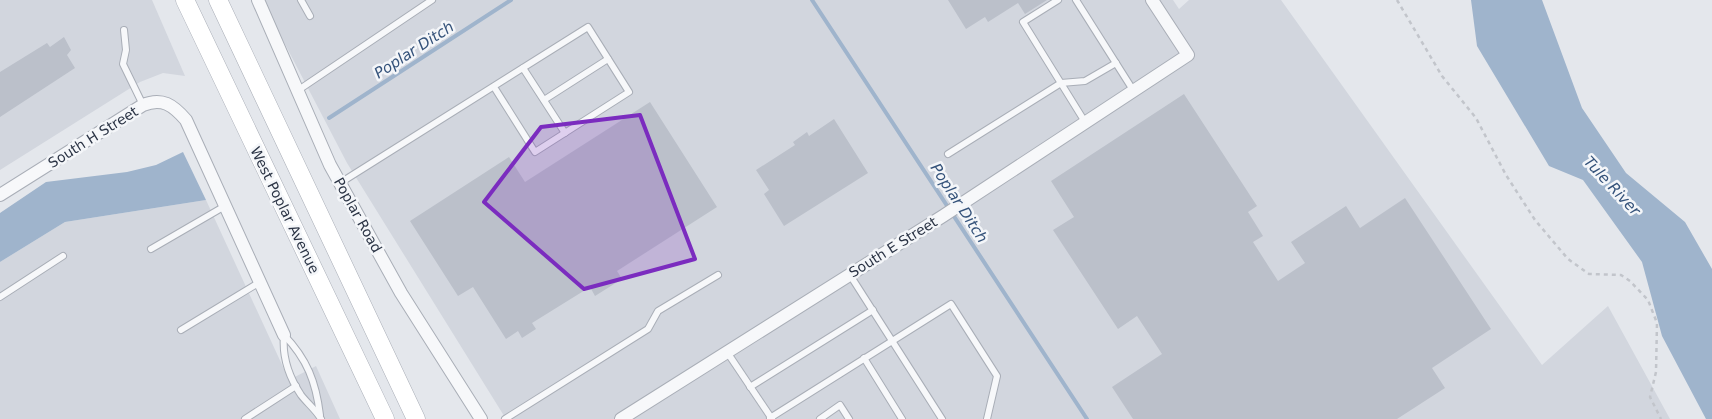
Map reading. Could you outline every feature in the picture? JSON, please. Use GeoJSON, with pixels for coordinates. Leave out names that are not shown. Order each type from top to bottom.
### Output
{"type":"FeatureCollection","features":[{"type":"Feature","properties":{"kind":"main road","name":"West Poplar Avenue"},"geometry":{"type":"LineString","coordinates":[[185,0],[385,419]]}},
{"type":"Feature","properties":{"kind":"main road","name":"West Poplar Avenue"},"geometry":{"type":"LineString","coordinates":[[218,0],[416,419]]}},
{"type":"Feature","properties":{"kind":"street","name":"Poplar Road"},"geometry":{"type":"LineString","coordinates":[[258,0],[297,91],[340,183],[402,293],[481,419]]}},
{"type":"Feature","properties":{"kind":"street","name":"South E Street"},"geometry":{"type":"LineString","coordinates":[[621,419],[850,275],[1188,55],[1152,0]]}},
{"type":"Feature","properties":{"kind":"street","name":"South H Street"},"geometry":{"type":"LineString","coordinates":[[0,195],[143,105],[153,101],[163,102],[175,107],[186,120],[225,206]]}},
{"type":"Feature","properties":{"kind":"street"},"geometry":{"type":"LineString","coordinates":[[225,206],[284,335]]}},
{"type":"Feature","properties":{"kind":"lane"},"geometry":{"type":"LineString","coordinates":[[301,0],[310,16]]}},
{"type":"Feature","properties":{"kind":"lane"},"geometry":{"type":"LineString","coordinates":[[297,91],[432,0]]}},
{"type":"Feature","properties":{"kind":"lane"},"geometry":{"type":"LineString","coordinates":[[1058,0],[1023,22],[1085,122]]}},
{"type":"Feature","properties":{"kind":"lane"},"geometry":{"type":"LineString","coordinates":[[1076,0],[1133,90]]}},
{"type":"Feature","properties":{"kind":"lane"},"geometry":{"type":"LineString","coordinates":[[340,183],[494,86],[588,27],[629,92],[535,152],[494,86]]}},
{"type":"Feature","properties":{"kind":"lane"},"geometry":{"type":"LineString","coordinates":[[124,30],[126,50],[123,64],[143,105]]}},
{"type":"Feature","properties":{"kind":"lane"},"geometry":{"type":"LineString","coordinates":[[544,100],[608,59]]}},
{"type":"Feature","properties":{"kind":"lane"},"geometry":{"type":"LineString","coordinates":[[948,154],[1061,83],[1085,81],[1116,63]]}},
{"type":"Feature","properties":{"kind":"lane"},"geometry":{"type":"LineString","coordinates":[[523,68],[565,133]]}},
{"type":"Feature","properties":{"kind":"lane"},"geometry":{"type":"LineString","coordinates":[[151,249],[225,206]]}},
{"type":"Feature","properties":{"kind":"lane"},"geometry":{"type":"LineString","coordinates":[[0,297],[63,256]]}},
{"type":"Feature","properties":{"kind":"lane"},"geometry":{"type":"LineString","coordinates":[[505,419],[648,330],[658,311],[718,275]]}},
{"type":"Feature","properties":{"kind":"lane"},"geometry":{"type":"LineString","coordinates":[[850,275],[942,419]]}},
{"type":"Feature","properties":{"kind":"lane"},"geometry":{"type":"LineString","coordinates":[[181,330],[260,282]]}},
{"type":"Feature","properties":{"kind":"lane"},"geometry":{"type":"LineString","coordinates":[[727,352],[771,418],[951,304],[997,376],[987,419]]}},
{"type":"Feature","properties":{"kind":"lane"},"geometry":{"type":"LineString","coordinates":[[750,388],[873,310]]}},
{"type":"Feature","properties":{"kind":"lane"},"geometry":{"type":"LineString","coordinates":[[284,335],[282,351],[296,386],[301,396],[321,417]]}},
{"type":"Feature","properties":{"kind":"lane"},"geometry":{"type":"LineString","coordinates":[[284,335],[296,348],[314,381],[321,417]]}},
{"type":"Feature","properties":{"kind":"lane"},"geometry":{"type":"LineString","coordinates":[[864,358],[902,419]]}},
{"type":"Feature","properties":{"kind":"lane"},"geometry":{"type":"LineString","coordinates":[[245,419],[296,386]]}},
{"type":"Feature","properties":{"kind":"lane"},"geometry":{"type":"LineString","coordinates":[[820,419],[840,406],[849,419]]}},
{"type":"Feature","properties":{"kind":"path"},"geometry":{"type":"LineString","coordinates":[[1397,0],[1442,76],[1476,118],[1506,175],[1535,220],[1568,259],[1589,274],[1621,275],[1630,281],[1648,300],[1657,323],[1656,372],[1650,397],[1661,419]]}},
{"type":"Feature","properties":{"kind":"highlighted area"},"geometry":{"type":"Polygon","coordinates":[[[640,115],[695,259],[584,289],[484,202],[541,127],[640,115]]]}},
{"type":"Feature","properties":{"kind":"shaded area"},"geometry":{"type":"Polygon","coordinates":[[[0,0],[152,0],[185,76],[163,73],[140,82],[0,170],[0,0]]]}},
{"type":"Feature","properties":{"kind":"shaded area"},"geometry":{"type":"Polygon","coordinates":[[[262,0],[1173,0],[1179,9],[1189,0],[1281,0],[1542,365],[1608,306],[1670,419],[506,419],[347,163],[262,0]]]}},
{"type":"Feature","properties":{"kind":"shaded area"},"geometry":{"type":"Polygon","coordinates":[[[206,200],[289,380],[316,366],[340,419],[0,419],[0,262],[65,222],[206,200]]]}},
{"type":"Feature","properties":{"kind":"water","name":"Tule River"},"geometry":{"type":"Polygon","coordinates":[[[1471,0],[1542,0],[1582,108],[1626,173],[1685,222],[1712,269],[1712,419],[1706,419],[1662,336],[1642,262],[1583,180],[1549,166],[1477,46],[1471,0]]]}},
{"type":"Feature","properties":{"kind":"water"},"geometry":{"type":"Polygon","coordinates":[[[183,152],[206,200],[65,222],[0,262],[0,213],[46,182],[127,172],[156,165],[183,152]]]}},
{"type":"Feature","properties":{"kind":"building"},"geometry":{"type":"Polygon","coordinates":[[[948,0],[1047,0],[1025,14],[1018,3],[988,22],[985,17],[966,29],[948,0]]]}},
{"type":"Feature","properties":{"kind":"building"},"geometry":{"type":"Polygon","coordinates":[[[64,37],[71,50],[67,55],[75,68],[0,117],[0,72],[47,43],[50,47],[64,37]]]}},
{"type":"Feature","properties":{"kind":"building"},"geometry":{"type":"Polygon","coordinates":[[[1184,94],[1257,206],[1248,212],[1263,236],[1253,242],[1278,281],[1305,263],[1291,242],[1346,206],[1360,228],[1405,198],[1491,329],[1432,368],[1445,388],[1397,419],[1133,419],[1112,387],[1162,354],[1137,316],[1118,329],[1053,230],[1074,217],[1051,181],[1184,94]]]}},
{"type":"Feature","properties":{"kind":"building"},"geometry":{"type":"Polygon","coordinates":[[[650,102],[717,207],[617,271],[622,279],[595,296],[590,287],[532,323],[536,329],[522,338],[518,331],[506,339],[473,287],[458,296],[410,221],[509,157],[525,182],[650,102]]]}},
{"type":"Feature","properties":{"kind":"building"},"geometry":{"type":"Polygon","coordinates":[[[834,119],[868,173],[784,226],[764,194],[769,190],[756,170],[795,145],[793,142],[807,132],[809,136],[834,119]]]}},
{"type":"Feature","properties":{"kind":"waterway","name":"Poplar Ditch"},"geometry":{"type":"LineString","coordinates":[[329,118],[511,0]]}},
{"type":"Feature","properties":{"kind":"waterway","name":"Poplar Ditch"},"geometry":{"type":"LineString","coordinates":[[812,0],[1087,419]]}}]}
